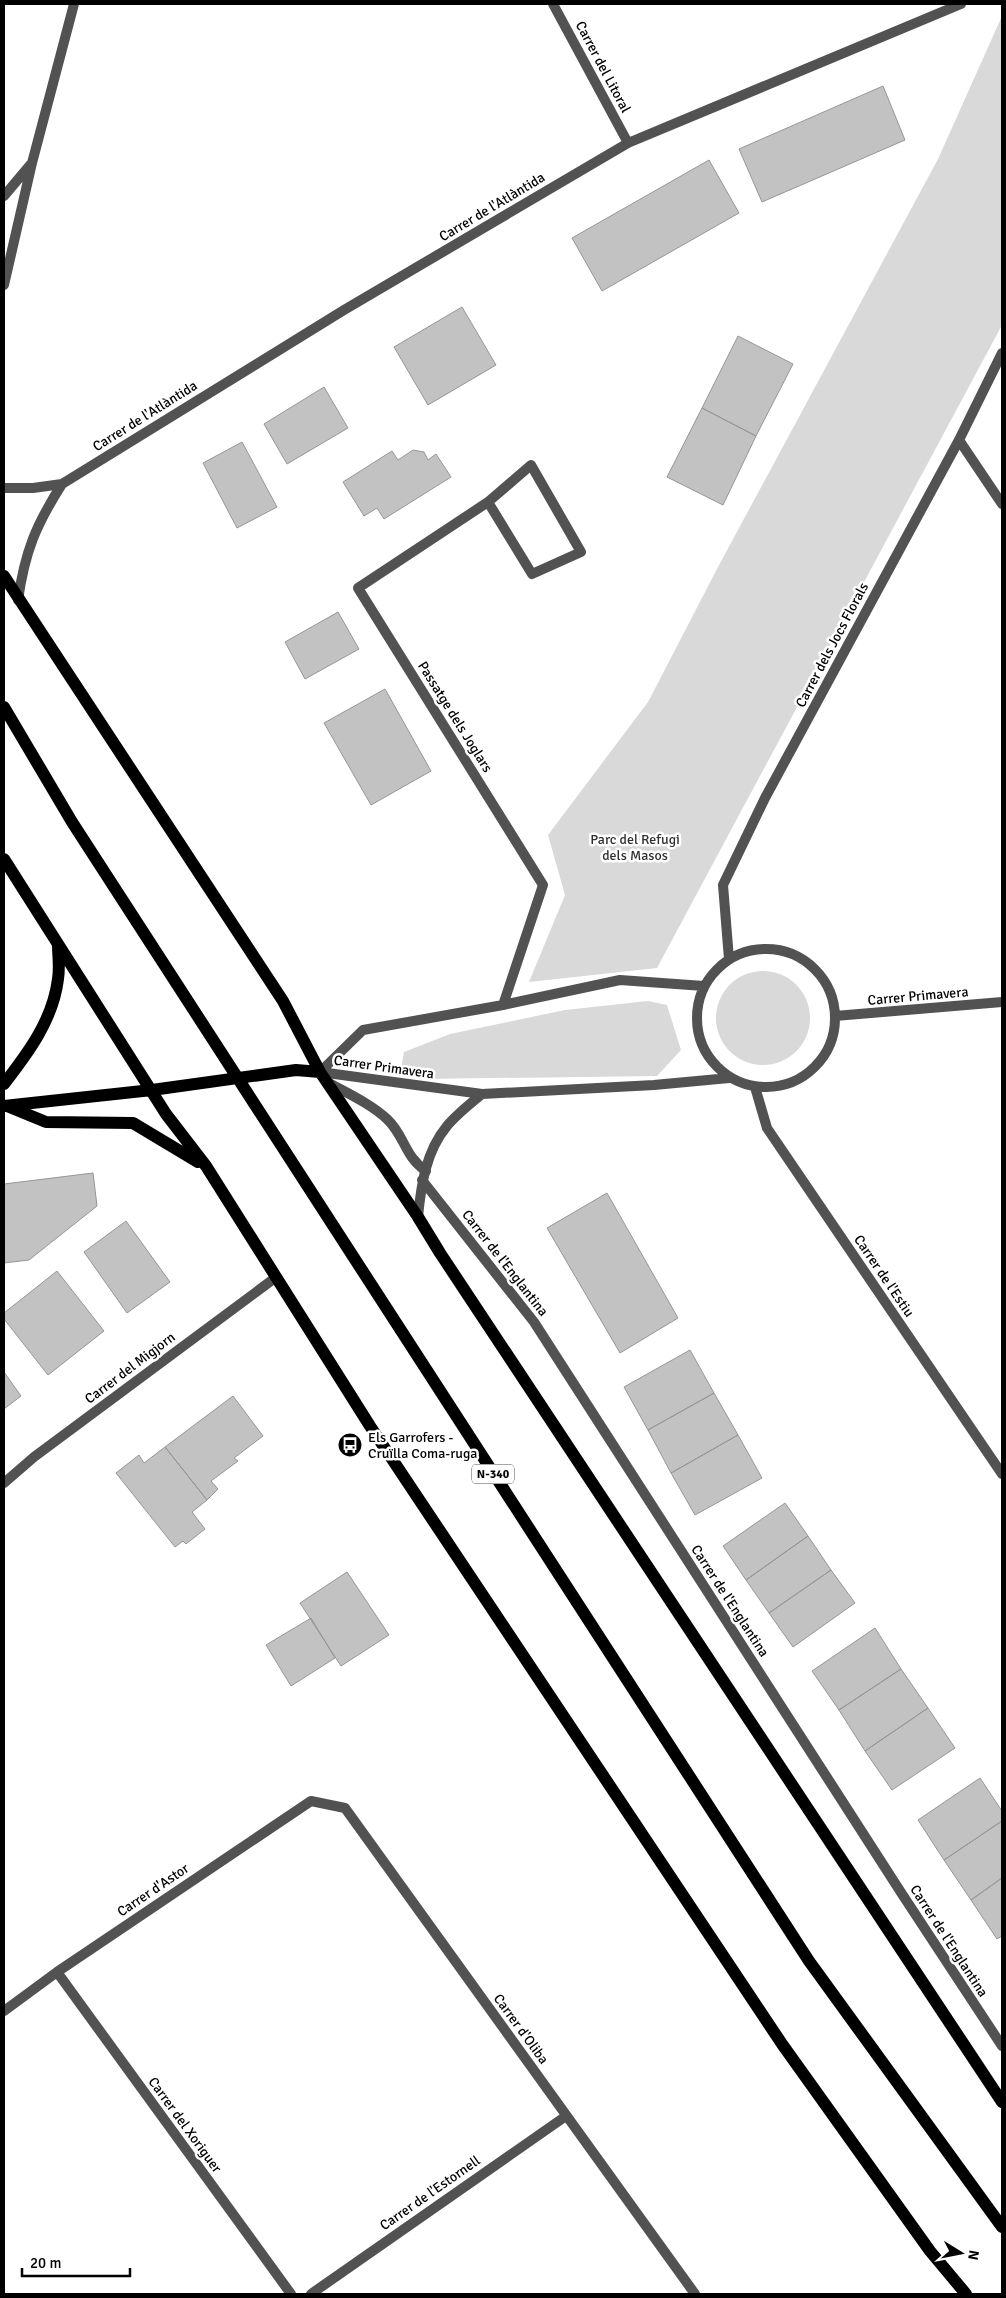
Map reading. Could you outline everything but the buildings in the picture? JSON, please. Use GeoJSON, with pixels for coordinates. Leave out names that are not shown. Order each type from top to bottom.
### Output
{"type":"FeatureCollection","features":[{"type":"Feature","properties":{"kind":"main road"},"geometry":{"type":"LineString","coordinates":[[4,576],[283,1001],[324,1077],[1002,2102]]}},
{"type":"Feature","properties":{"kind":"main road","name":"N-340"},"geometry":{"type":"LineString","coordinates":[[4,707],[77,830],[809,1962],[1002,2227]]}},
{"type":"Feature","properties":{"kind":"main road"},"geometry":{"type":"LineString","coordinates":[[4,859],[166,1114],[206,1166],[370,1426],[782,2044],[930,2251],[966,2294]]}},
{"type":"Feature","properties":{"kind":"main road"},"geometry":{"type":"LineString","coordinates":[[4,1084],[23,1059],[48,1019],[58,979],[58,944]]}},
{"type":"Feature","properties":{"kind":"main road"},"geometry":{"type":"LineString","coordinates":[[4,1106],[152,1090],[296,1070],[324,1077]]}},
{"type":"Feature","properties":{"kind":"main road"},"geometry":{"type":"LineString","coordinates":[[4,1106],[46,1122],[133,1123],[206,1166]]}},
{"type":"Feature","properties":{"kind":"street"},"geometry":{"type":"LineString","coordinates":[[4,285],[32,164],[74,4]]}},
{"type":"Feature","properties":{"kind":"street","name":"Carrer del Litoral"},"geometry":{"type":"LineString","coordinates":[[553,4],[628,143]]}},
{"type":"Feature","properties":{"kind":"street","name":"Carrer de l'Atlàntida"},"geometry":{"type":"LineString","coordinates":[[4,488],[33,488],[62,484],[344,310],[628,143],[961,4]]}},
{"type":"Feature","properties":{"kind":"street"},"geometry":{"type":"LineString","coordinates":[[4,196],[32,164]]}},
{"type":"Feature","properties":{"kind":"street","name":"Carrer dels Jocs Florals"},"geometry":{"type":"LineString","coordinates":[[729,959],[722,885],[765,798],[959,440],[1002,353]]}},
{"type":"Feature","properties":{"kind":"street"},"geometry":{"type":"LineString","coordinates":[[959,440],[1002,504]]}},
{"type":"Feature","properties":{"kind":"street","name":"Passatge dels Joglars"},"geometry":{"type":"LineString","coordinates":[[488,502],[532,574],[581,552],[531,465],[488,502],[358,588],[543,885],[503,1006]]}},
{"type":"Feature","properties":{"kind":"street","name":"Carrer de l'Atlàntida"},"geometry":{"type":"LineString","coordinates":[[18,600],[22,570],[31,543],[41,517],[62,484]]}},
{"type":"Feature","properties":{"kind":"street"},"geometry":{"type":"LineString","coordinates":[[769,948],[792,953],[814,967],[828,986],[835,1016],[828,1049],[817,1065],[802,1078],[783,1086],[755,1087],[729,1078],[711,1061],[698,1035],[697,1012],[704,986],[729,959],[736,955],[769,948]]}},
{"type":"Feature","properties":{"kind":"street","name":"Carrer Primavera"},"geometry":{"type":"LineString","coordinates":[[324,1077],[363,1030],[503,1006],[620,980],[704,986]]}},
{"type":"Feature","properties":{"kind":"street","name":"Carrer Primavera"},"geometry":{"type":"LineString","coordinates":[[835,1016],[1002,1002]]}},
{"type":"Feature","properties":{"kind":"street","name":"Carrer Primavera"},"geometry":{"type":"LineString","coordinates":[[324,1077],[482,1094],[654,1085],[729,1078]]}},
{"type":"Feature","properties":{"kind":"street","name":"Carrer de l'Englantina"},"geometry":{"type":"LineString","coordinates":[[324,1077],[387,1118],[414,1163],[534,1322],[1002,2046]]}},
{"type":"Feature","properties":{"kind":"street","name":"Carrer de l'Estiu"},"geometry":{"type":"LineString","coordinates":[[755,1087],[767,1128],[1002,1474]]}},
{"type":"Feature","properties":{"kind":"street"},"geometry":{"type":"LineString","coordinates":[[418,1217],[424,1176],[433,1147],[447,1126],[482,1094]]}},
{"type":"Feature","properties":{"kind":"street","name":"Carrer del Migjorn"},"geometry":{"type":"LineString","coordinates":[[4,1484],[34,1457],[275,1278]]}},
{"type":"Feature","properties":{"kind":"street","name":"Carrer d'Astor"},"geometry":{"type":"LineString","coordinates":[[6,2006],[311,1801]]}},
{"type":"Feature","properties":{"kind":"street","name":"Carrer d'Oliba"},"geometry":{"type":"LineString","coordinates":[[311,1801],[345,1808],[694,2294]]}},
{"type":"Feature","properties":{"kind":"street","name":"Carrer del Xoriguer"},"geometry":{"type":"LineString","coordinates":[[57,1972],[291,2294]]}},
{"type":"Feature","properties":{"kind":"street","name":"Carrer de l'Estornell"},"geometry":{"type":"LineString","coordinates":[[311,2294],[566,2116]]}},
{"type":"Feature","properties":{"kind":"green space","name":"Parc del Refugi dels Masos"},"geometry":{"type":"Polygon","coordinates":[[[1002,16],[1002,325],[657,968],[529,982],[565,895],[548,835],[648,702],[718,567],[938,159],[1002,16]]]}},
{"type":"Feature","properties":{"kind":"green space"},"geometry":{"type":"Polygon","coordinates":[[[763,971],[781,975],[796,985],[806,1000],[810,1018],[806,1036],[796,1051],[781,1061],[763,1065],[745,1061],[730,1051],[720,1036],[716,1018],[720,1000],[730,985],[745,975],[763,971]]]}},
{"type":"Feature","properties":{"kind":"green space"},"geometry":{"type":"Polygon","coordinates":[[[648,1001],[667,1005],[681,1050],[657,1076],[420,1079],[401,1069],[404,1052],[450,1034],[565,1010],[648,1001]]]}},
{"type":"Feature","properties":{"kind":"place","name":"Els Garrofers - Cruïlla Coma-ruga"},"geometry":{"type":"Point","coordinates":[350,1445]}}]}
